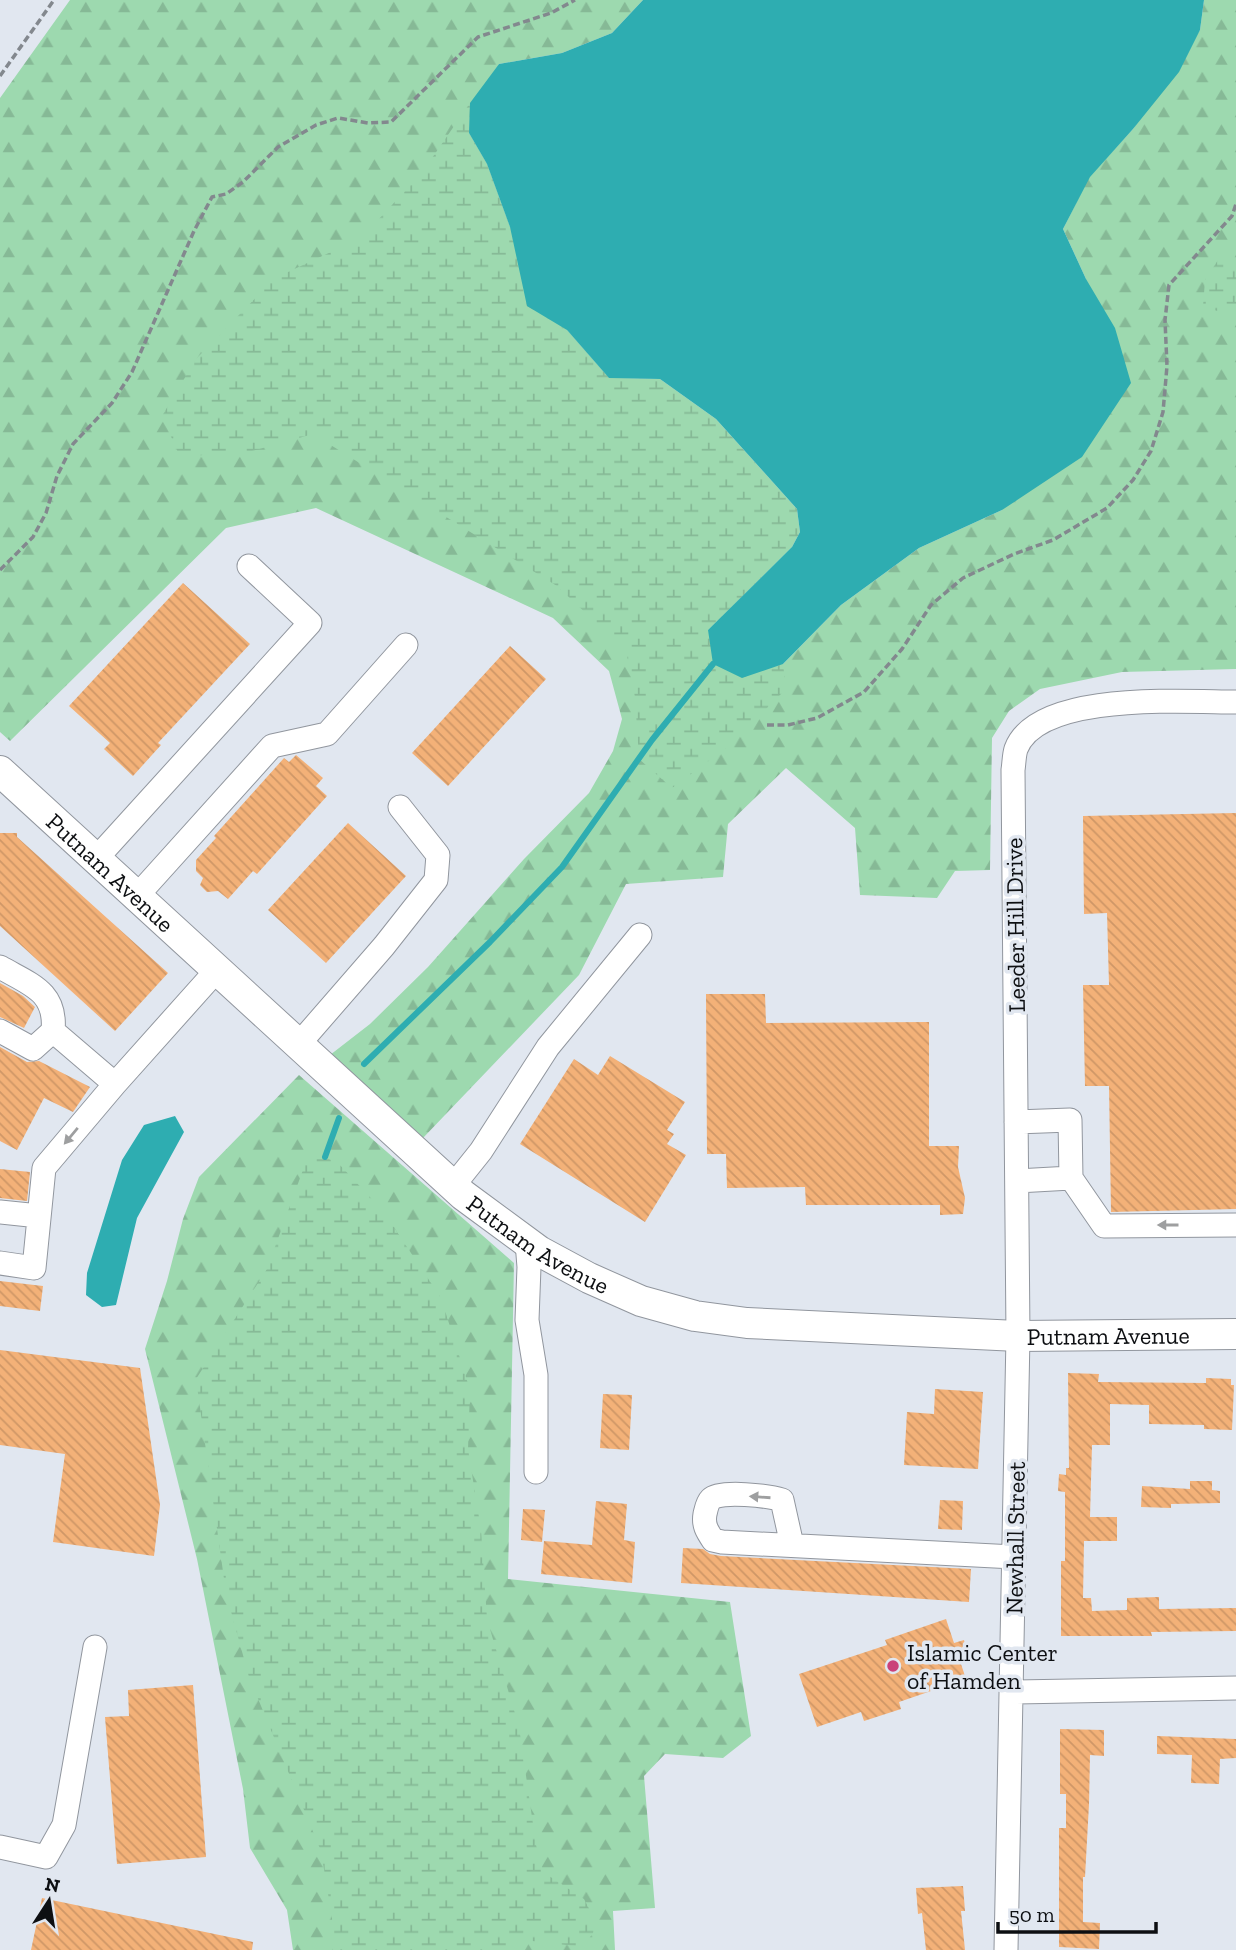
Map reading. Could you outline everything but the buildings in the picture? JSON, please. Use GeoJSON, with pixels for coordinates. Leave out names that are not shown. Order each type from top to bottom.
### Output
{"type":"FeatureCollection","features":[{"type":"Feature","properties":{"kind":"main road","name":"Putnam Avenue"},"geometry":{"type":"LineString","coordinates":[[0,771],[453,1186],[527,1242],[620,1292],[641,1301],[695,1316],[747,1323],[1018,1336],[1236,1334]]}},
{"type":"Feature","properties":{"kind":"street"},"geometry":{"type":"LineString","coordinates":[[95,860],[310,623],[249,566]]}},
{"type":"Feature","properties":{"kind":"street"},"geometry":{"type":"LineString","coordinates":[[136,897],[272,746],[327,734],[406,645]]}},
{"type":"Feature","properties":{"kind":"street","name":"Leeder Hill Drive"},"geometry":{"type":"LineString","coordinates":[[1018,1336],[1013,770],[1016,748],[1030,729],[1047,718],[1087,707],[1129,702],[1236,702]]}},
{"type":"Feature","properties":{"kind":"street"},"geometry":{"type":"LineString","coordinates":[[298,1045],[384,946],[436,880],[438,855],[400,807]]}},
{"type":"Feature","properties":{"kind":"street"},"geometry":{"type":"LineString","coordinates":[[453,1186],[481,1151],[548,1047],[640,935]]}},
{"type":"Feature","properties":{"kind":"street"},"geometry":{"type":"LineString","coordinates":[[0,967],[44,993],[55,1015],[53,1031],[33,1049],[0,1031]]}},
{"type":"Feature","properties":{"kind":"street"},"geometry":{"type":"LineString","coordinates":[[0,1263],[34,1268],[44,1168],[115,1083],[216,971]]}},
{"type":"Feature","properties":{"kind":"street"},"geometry":{"type":"LineString","coordinates":[[53,1031],[115,1083]]}},
{"type":"Feature","properties":{"kind":"street"},"geometry":{"type":"LineString","coordinates":[[1016,1122],[1070,1120],[1071,1178],[1104,1226],[1236,1225]]}},
{"type":"Feature","properties":{"kind":"street"},"geometry":{"type":"LineString","coordinates":[[1017,1181],[1071,1178]]}},
{"type":"Feature","properties":{"kind":"street"},"geometry":{"type":"LineString","coordinates":[[0,1212],[39,1216]]}},
{"type":"Feature","properties":{"kind":"street"},"geometry":{"type":"LineString","coordinates":[[527,1242],[527,1320],[537,1375],[537,1472]]}},
{"type":"Feature","properties":{"kind":"street","name":"Newhall Street"},"geometry":{"type":"LineString","coordinates":[[1006,1950],[1018,1336]]}},
{"type":"Feature","properties":{"kind":"street"},"geometry":{"type":"LineString","coordinates":[[792,1545],[1014,1557]]}},
{"type":"Feature","properties":{"kind":"street"},"geometry":{"type":"LineString","coordinates":[[0,1847],[46,1857],[64,1825],[95,1647]]}},
{"type":"Feature","properties":{"kind":"street"},"geometry":{"type":"LineString","coordinates":[[1012,1692],[1236,1688]]}},
{"type":"Feature","properties":{"kind":"path"},"geometry":{"type":"LineString","coordinates":[[0,76],[54,0]]}},
{"type":"Feature","properties":{"kind":"path"},"geometry":{"type":"LineString","coordinates":[[0,570],[33,537],[46,513],[57,476],[73,444],[112,403],[132,372],[194,231],[212,197],[226,194],[278,147],[316,125],[338,118],[368,123],[391,122],[478,37],[551,13],[575,0]]}},
{"type":"Feature","properties":{"kind":"path"},"geometry":{"type":"LineString","coordinates":[[767,725],[789,725],[817,718],[864,692],[902,649],[931,605],[963,578],[1014,554],[1053,540],[1107,508],[1133,480],[1151,452],[1163,412],[1167,366],[1164,320],[1169,285],[1232,216],[1236,204]]}},
{"type":"Feature","properties":{"kind":"green space"},"geometry":{"type":"Polygon","coordinates":[[[70,0],[643,0],[612,33],[562,53],[499,64],[469,133],[487,164],[510,227],[567,330],[609,378],[660,379],[792,547],[708,630],[783,664],[841,605],[919,548],[1002,510],[1086,279],[1063,229],[1089,177],[1133,129],[1200,30],[1204,0],[1236,0],[1236,669],[1122,672],[1040,689],[1009,711],[992,738],[990,870],[955,871],[937,898],[860,895],[855,828],[786,768],[728,824],[723,877],[626,884],[579,975],[423,1138],[330,1055],[370,1024],[428,967],[524,859],[589,793],[613,751],[622,719],[609,671],[553,618],[316,508],[226,528],[10,741],[0,732],[0,98],[70,0]]]}},
{"type":"Feature","properties":{"kind":"green space"},"geometry":{"type":"Polygon","coordinates":[[[470,103],[469,133],[487,164],[510,227],[527,306],[567,330],[609,378],[660,379],[716,419],[797,509],[800,532],[792,547],[708,630],[742,678],[783,664],[786,689],[729,746],[672,788],[639,759],[635,697],[626,651],[557,586],[313,434],[252,451],[180,457],[162,416],[196,359],[275,278],[361,238],[421,174],[470,103]]]}},
{"type":"Feature","properties":{"kind":"green space"},"geometry":{"type":"Polygon","coordinates":[[[1218,260],[1236,262],[1236,316],[1203,307],[1205,280],[1218,260]]]}},
{"type":"Feature","properties":{"kind":"green space"},"geometry":{"type":"Polygon","coordinates":[[[299,1075],[514,1263],[508,1579],[730,1602],[751,1736],[723,1758],[665,1754],[644,1776],[655,1908],[613,1911],[615,1950],[293,1950],[287,1910],[250,1848],[243,1789],[197,1559],[145,1349],[183,1219],[199,1177],[299,1075]]]}},
{"type":"Feature","properties":{"kind":"green space"},"geometry":{"type":"Polygon","coordinates":[[[308,1156],[325,1157],[339,1164],[383,1211],[441,1298],[470,1390],[468,1449],[481,1530],[487,1619],[519,1727],[536,1845],[543,1872],[584,1899],[598,1926],[583,1947],[524,1940],[501,1950],[333,1950],[332,1918],[321,1851],[249,1677],[226,1593],[196,1379],[267,1269],[308,1156]]]}},
{"type":"Feature","properties":{"kind":"water"},"geometry":{"type":"Polygon","coordinates":[[[643,0],[1204,0],[1200,30],[1179,72],[1090,177],[1063,229],[1086,279],[1115,328],[1131,383],[1082,457],[1002,510],[919,548],[841,605],[783,664],[742,678],[713,664],[708,630],[792,547],[800,532],[797,509],[716,419],[660,379],[609,378],[567,330],[527,306],[510,227],[487,164],[469,133],[470,103],[499,64],[562,53],[612,33],[643,0]]]}},
{"type":"Feature","properties":{"kind":"water"},"geometry":{"type":"Polygon","coordinates":[[[175,1116],[184,1132],[137,1218],[116,1305],[102,1307],[86,1295],[87,1273],[122,1160],[144,1125],[175,1116]]]}},
{"type":"Feature","properties":{"kind":"waterway"},"geometry":{"type":"LineString","coordinates":[[364,1064],[490,942],[562,867],[652,740],[713,664]]}},
{"type":"Feature","properties":{"kind":"waterway"},"geometry":{"type":"LineString","coordinates":[[325,1157],[339,1118]]}},
{"type":"Feature","properties":{"kind":"place","name":"Islamic Center of Hamden"},"geometry":{"type":"Point","coordinates":[893,1666]}}]}
